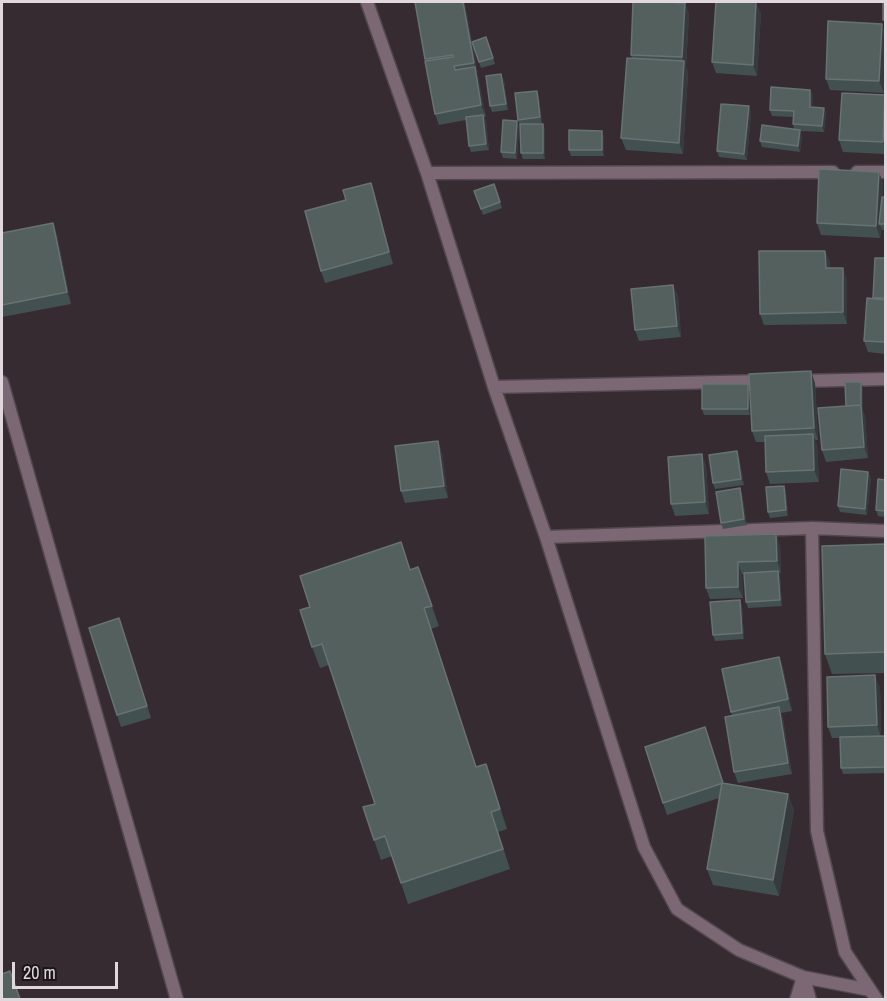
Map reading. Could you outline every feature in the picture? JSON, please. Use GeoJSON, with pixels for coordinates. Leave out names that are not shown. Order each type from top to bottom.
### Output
{"type":"FeatureCollection","features":[{"type":"Feature","properties":{"kind":"street"},"geometry":{"type":"LineString","coordinates":[[367,2],[427,173],[494,387],[546,537],[644,847],[677,909],[739,950],[803,977],[874,995]]}},
{"type":"Feature","properties":{"kind":"street"},"geometry":{"type":"LineString","coordinates":[[427,173],[885,172]]}},
{"type":"Feature","properties":{"kind":"street"},"geometry":{"type":"LineString","coordinates":[[494,387],[885,379]]}},
{"type":"Feature","properties":{"kind":"street"},"geometry":{"type":"LineString","coordinates":[[2,382],[177,999]]}},
{"type":"Feature","properties":{"kind":"street"},"geometry":{"type":"LineString","coordinates":[[546,537],[812,528],[885,531]]}},
{"type":"Feature","properties":{"kind":"street"},"geometry":{"type":"LineString","coordinates":[[812,528],[817,831],[845,952],[874,995]]}},
{"type":"Feature","properties":{"kind":"street"},"geometry":{"type":"LineString","coordinates":[[796,999],[803,977]]}},
{"type":"Feature","properties":{"kind":"street"},"geometry":{"type":"LineString","coordinates":[[803,977],[810,999]]}},
{"type":"Feature","properties":{"kind":"building"},"geometry":{"type":"Polygon","coordinates":[[[415,2],[463,2],[474,63],[454,66],[455,70],[475,67],[481,105],[435,114],[425,61],[453,57],[453,55],[425,59],[415,2]]]}},
{"type":"Feature","properties":{"kind":"building"},"geometry":{"type":"Polygon","coordinates":[[[633,2],[685,3],[682,57],[631,55],[633,2]]]}},
{"type":"Feature","properties":{"kind":"building"},"geometry":{"type":"Polygon","coordinates":[[[716,2],[756,2],[753,65],[712,62],[716,2]]]}},
{"type":"Feature","properties":{"kind":"building"},"geometry":{"type":"Polygon","coordinates":[[[883,2],[885,2],[885,20],[883,20],[883,2]]]}},
{"type":"Feature","properties":{"kind":"building"},"geometry":{"type":"Polygon","coordinates":[[[828,21],[882,24],[879,81],[826,79],[828,21]]]}},
{"type":"Feature","properties":{"kind":"building"},"geometry":{"type":"Polygon","coordinates":[[[486,37],[493,58],[479,62],[472,42],[486,37]]]}},
{"type":"Feature","properties":{"kind":"building"},"geometry":{"type":"Polygon","coordinates":[[[627,58],[684,61],[679,143],[621,138],[627,58]]]}},
{"type":"Feature","properties":{"kind":"building"},"geometry":{"type":"Polygon","coordinates":[[[501,74],[506,104],[490,106],[486,76],[501,74]]]}},
{"type":"Feature","properties":{"kind":"building"},"geometry":{"type":"Polygon","coordinates":[[[771,87],[810,90],[810,107],[824,108],[822,126],[793,124],[794,111],[770,110],[771,87]]]}},
{"type":"Feature","properties":{"kind":"building"},"geometry":{"type":"Polygon","coordinates":[[[537,91],[540,117],[518,120],[515,93],[537,91]]]}},
{"type":"Feature","properties":{"kind":"building"},"geometry":{"type":"Polygon","coordinates":[[[842,93],[885,95],[883,142],[839,140],[842,93]]]}},
{"type":"Feature","properties":{"kind":"building"},"geometry":{"type":"Polygon","coordinates":[[[721,104],[749,106],[744,154],[717,151],[721,104]]]}},
{"type":"Feature","properties":{"kind":"building"},"geometry":{"type":"Polygon","coordinates":[[[483,115],[486,144],[469,146],[466,117],[483,115]]]}},
{"type":"Feature","properties":{"kind":"building"},"geometry":{"type":"Polygon","coordinates":[[[503,120],[517,121],[515,153],[501,152],[503,120]]]}},
{"type":"Feature","properties":{"kind":"building"},"geometry":{"type":"Polygon","coordinates":[[[520,124],[543,124],[543,153],[521,153],[520,124]]]}},
{"type":"Feature","properties":{"kind":"building"},"geometry":{"type":"Polygon","coordinates":[[[762,125],[800,130],[798,146],[760,141],[762,125]]]}},
{"type":"Feature","properties":{"kind":"building"},"geometry":{"type":"Polygon","coordinates":[[[569,130],[602,131],[602,150],[569,150],[569,130]]]}},
{"type":"Feature","properties":{"kind":"building"},"geometry":{"type":"Polygon","coordinates":[[[819,169],[879,172],[876,226],[817,223],[819,169]]]}},
{"type":"Feature","properties":{"kind":"building"},"geometry":{"type":"Polygon","coordinates":[[[371,183],[389,252],[321,271],[305,211],[346,200],[343,190],[371,183]]]}},
{"type":"Feature","properties":{"kind":"building"},"geometry":{"type":"Polygon","coordinates":[[[494,184],[500,202],[481,209],[474,191],[494,184]]]}},
{"type":"Feature","properties":{"kind":"building"},"geometry":{"type":"Polygon","coordinates":[[[882,197],[885,197],[885,224],[879,224],[882,197]]]}},
{"type":"Feature","properties":{"kind":"building"},"geometry":{"type":"Polygon","coordinates":[[[53,223],[67,292],[2,305],[2,233],[53,223]]]}},
{"type":"Feature","properties":{"kind":"building"},"geometry":{"type":"Polygon","coordinates":[[[759,251],[825,251],[826,268],[843,268],[843,312],[760,314],[759,251]]]}},
{"type":"Feature","properties":{"kind":"building"},"geometry":{"type":"Polygon","coordinates":[[[875,258],[885,258],[885,298],[873,298],[875,258]]]}},
{"type":"Feature","properties":{"kind":"building"},"geometry":{"type":"Polygon","coordinates":[[[673,285],[677,326],[635,330],[631,289],[673,285]]]}},
{"type":"Feature","properties":{"kind":"building"},"geometry":{"type":"Polygon","coordinates":[[[867,298],[885,300],[885,342],[864,341],[867,298]]]}},
{"type":"Feature","properties":{"kind":"building"},"geometry":{"type":"Polygon","coordinates":[[[811,371],[814,428],[752,431],[749,374],[811,371]]]}},
{"type":"Feature","properties":{"kind":"building"},"geometry":{"type":"Polygon","coordinates":[[[845,382],[861,382],[861,405],[846,406],[845,382]]]}},
{"type":"Feature","properties":{"kind":"building"},"geometry":{"type":"Polygon","coordinates":[[[702,384],[748,384],[748,409],[702,409],[702,384]]]}},
{"type":"Feature","properties":{"kind":"building"},"geometry":{"type":"Polygon","coordinates":[[[861,405],[864,447],[822,450],[818,408],[861,405]]]}},
{"type":"Feature","properties":{"kind":"building"},"geometry":{"type":"Polygon","coordinates":[[[813,434],[814,470],[766,472],[765,436],[813,434]]]}},
{"type":"Feature","properties":{"kind":"building"},"geometry":{"type":"Polygon","coordinates":[[[438,441],[444,486],[401,491],[395,446],[438,441]]]}},
{"type":"Feature","properties":{"kind":"building"},"geometry":{"type":"Polygon","coordinates":[[[737,451],[741,479],[713,483],[709,455],[737,451]]]}},
{"type":"Feature","properties":{"kind":"building"},"geometry":{"type":"Polygon","coordinates":[[[702,454],[705,502],[671,504],[668,457],[702,454]]]}},
{"type":"Feature","properties":{"kind":"building"},"geometry":{"type":"Polygon","coordinates":[[[841,469],[868,472],[865,509],[838,506],[841,469]]]}},
{"type":"Feature","properties":{"kind":"building"},"geometry":{"type":"Polygon","coordinates":[[[878,479],[885,480],[885,511],[876,510],[878,479]]]}},
{"type":"Feature","properties":{"kind":"building"},"geometry":{"type":"Polygon","coordinates":[[[784,486],[786,510],[768,512],[766,487],[784,486]]]}},
{"type":"Feature","properties":{"kind":"building"},"geometry":{"type":"Polygon","coordinates":[[[740,488],[744,519],[721,523],[716,492],[740,488]]]}},
{"type":"Feature","properties":{"kind":"building"},"geometry":{"type":"Polygon","coordinates":[[[776,534],[777,561],[738,562],[738,587],[706,588],[705,536],[776,534]]]}},
{"type":"Feature","properties":{"kind":"building"},"geometry":{"type":"Polygon","coordinates":[[[401,542],[410,570],[418,567],[432,606],[424,608],[476,767],[486,764],[500,809],[491,812],[503,849],[401,883],[385,836],[374,840],[363,807],[375,804],[322,644],[312,647],[300,610],[310,607],[300,576],[401,542]]]}},
{"type":"Feature","properties":{"kind":"building"},"geometry":{"type":"Polygon","coordinates":[[[885,544],[885,652],[825,654],[822,546],[885,544]]]}},
{"type":"Feature","properties":{"kind":"building"},"geometry":{"type":"Polygon","coordinates":[[[778,571],[780,600],[746,602],[744,573],[778,571]]]}},
{"type":"Feature","properties":{"kind":"building"},"geometry":{"type":"Polygon","coordinates":[[[740,600],[742,633],[713,635],[710,602],[740,600]]]}},
{"type":"Feature","properties":{"kind":"building"},"geometry":{"type":"Polygon","coordinates":[[[119,618],[147,706],[117,715],[89,628],[119,618]]]}},
{"type":"Feature","properties":{"kind":"building"},"geometry":{"type":"Polygon","coordinates":[[[779,657],[788,699],[731,712],[722,669],[779,657]]]}},
{"type":"Feature","properties":{"kind":"building"},"geometry":{"type":"Polygon","coordinates":[[[875,675],[877,725],[828,727],[827,677],[875,675]]]}},
{"type":"Feature","properties":{"kind":"building"},"geometry":{"type":"Polygon","coordinates":[[[779,707],[788,763],[734,772],[725,717],[779,707]]]}},
{"type":"Feature","properties":{"kind":"building"},"geometry":{"type":"Polygon","coordinates":[[[705,727],[723,783],[663,803],[645,747],[705,727]]]}},
{"type":"Feature","properties":{"kind":"building"},"geometry":{"type":"Polygon","coordinates":[[[885,736],[885,767],[841,768],[840,737],[885,736]]]}},
{"type":"Feature","properties":{"kind":"building"},"geometry":{"type":"Polygon","coordinates":[[[722,783],[788,794],[773,880],[707,869],[722,783]]]}},
{"type":"Feature","properties":{"kind":"building"},"geometry":{"type":"Polygon","coordinates":[[[10,971],[20,999],[2,999],[2,974],[10,971]]]}}]}
